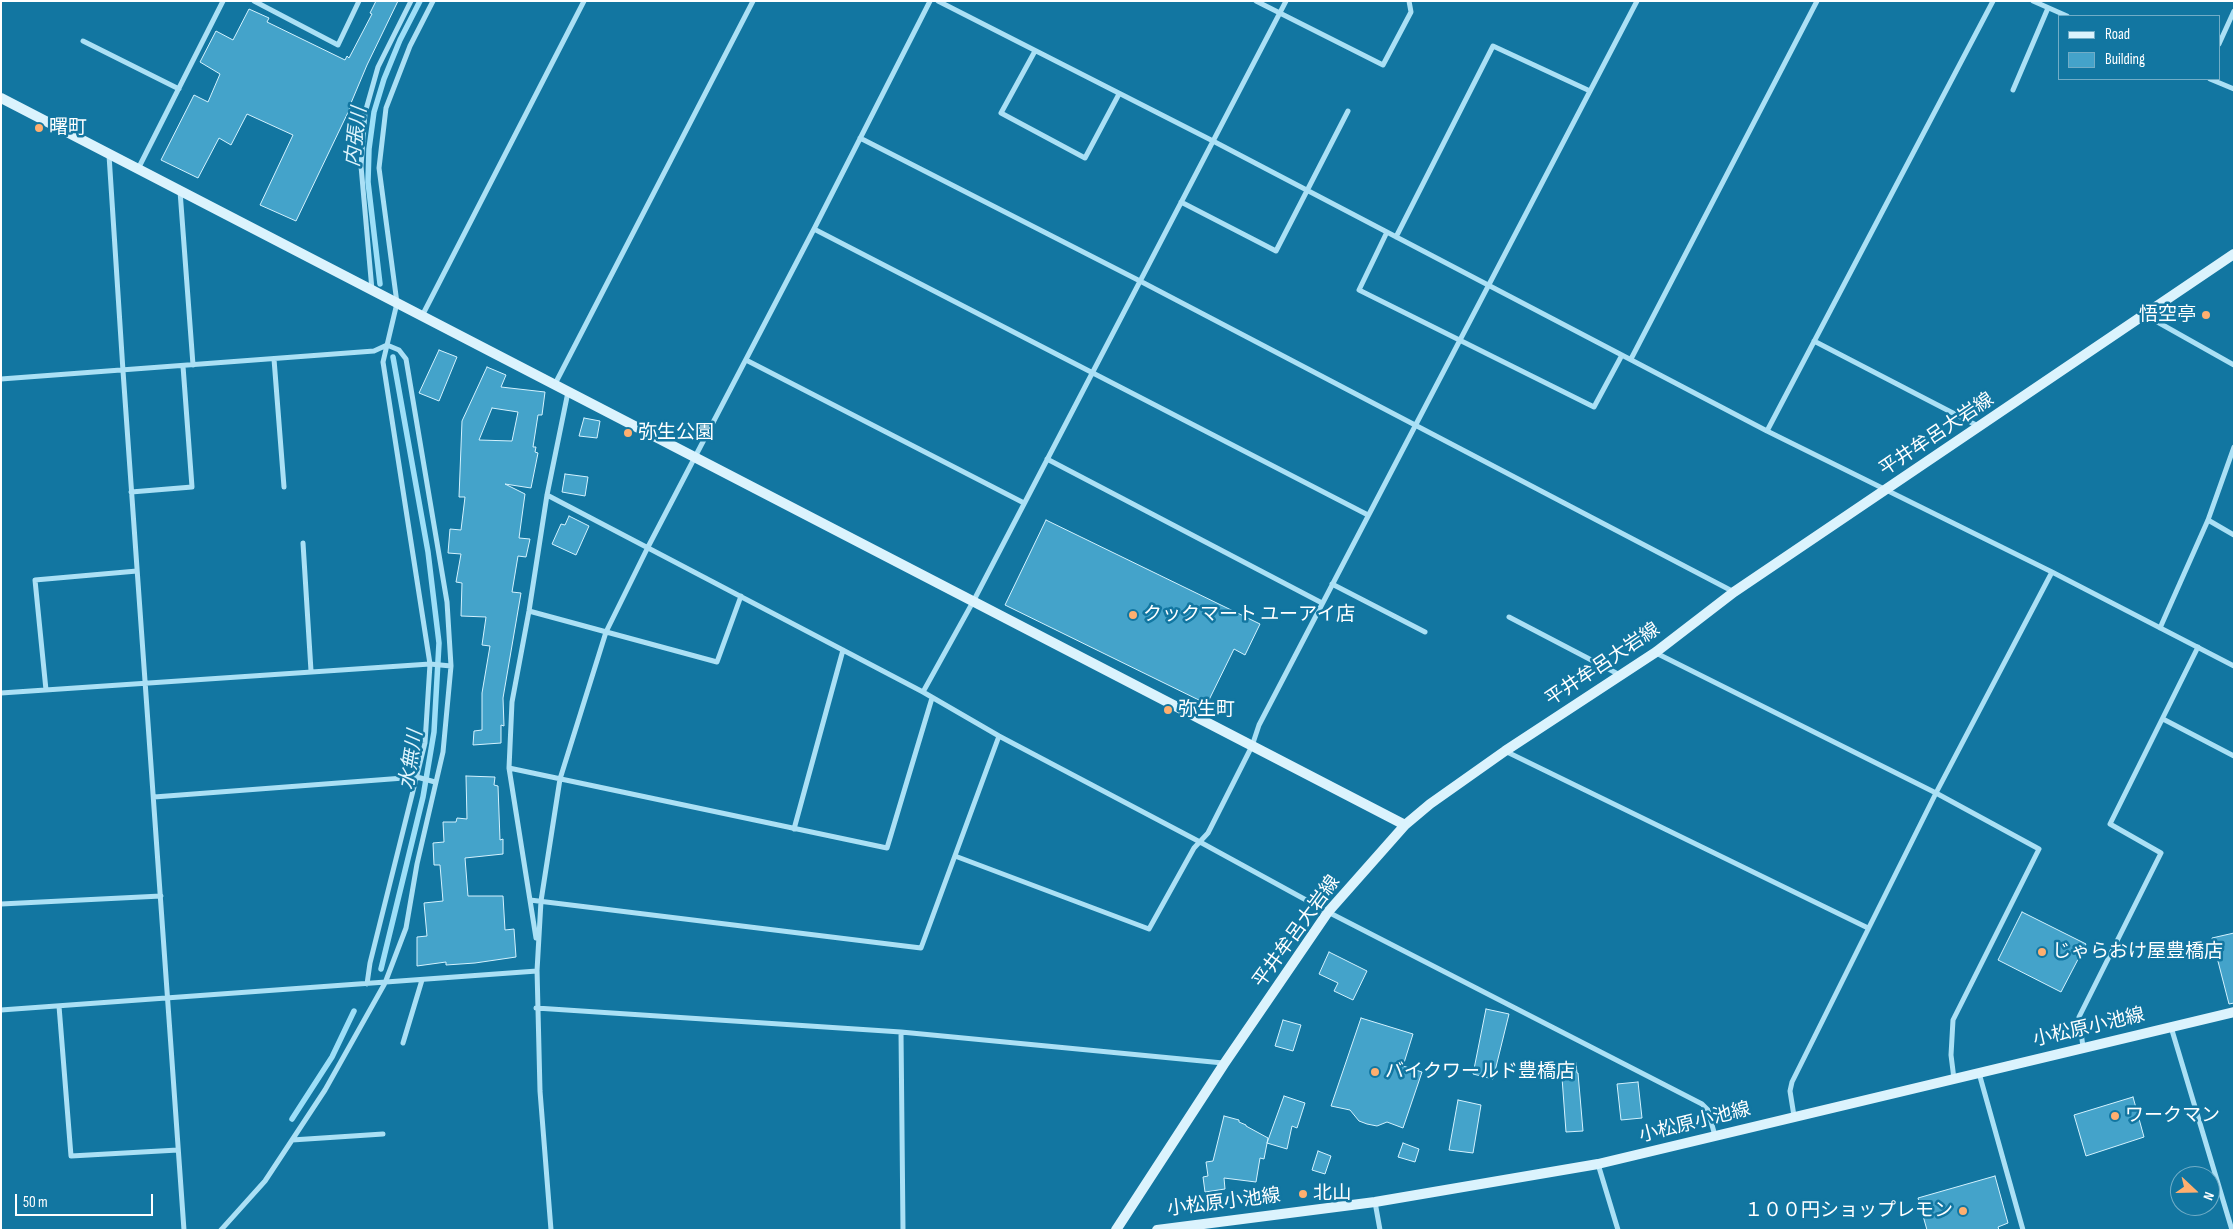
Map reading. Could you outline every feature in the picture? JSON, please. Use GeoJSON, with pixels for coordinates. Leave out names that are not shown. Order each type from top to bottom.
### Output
{"type":"FeatureCollection","features":[{"type":"Feature","properties":{"kind":"main road"},"geometry":{"type":"LineString","coordinates":[[1,98],[974,600],[1405,825]]}},
{"type":"Feature","properties":{"kind":"main road","name":"平井牟呂大岩線"},"geometry":{"type":"LineString","coordinates":[[1116,1230],[1224,1064],[1328,912],[1405,825],[1430,804],[1505,751],[1656,652],[1734,592],[2234,254]]}},
{"type":"Feature","properties":{"kind":"main road","name":"小松原小池線"},"geometry":{"type":"LineString","coordinates":[[1157,1230],[1375,1202],[1598,1164],[2234,1012]]}},
{"type":"Feature","properties":{"kind":"street"},"geometry":{"type":"LineString","coordinates":[[138,169],[223,1]]}},
{"type":"Feature","properties":{"kind":"street"},"geometry":{"type":"LineString","coordinates":[[254,1],[338,45],[358,1]]}},
{"type":"Feature","properties":{"kind":"street"},"geometry":{"type":"LineString","coordinates":[[372,290],[361,166],[365,113],[378,67],[411,1]]}},
{"type":"Feature","properties":{"kind":"street"},"geometry":{"type":"LineString","coordinates":[[368,984],[370,963],[424,743],[430,664],[382,362],[397,303],[380,168],[386,108],[410,46],[433,1]]}},
{"type":"Feature","properties":{"kind":"street"},"geometry":{"type":"LineString","coordinates":[[422,316],[584,1]]}},
{"type":"Feature","properties":{"kind":"street"},"geometry":{"type":"LineString","coordinates":[[555,384],[753,1]]}},
{"type":"Feature","properties":{"kind":"street"},"geometry":{"type":"LineString","coordinates":[[551,1230],[540,1091],[536,1008],[541,901],[560,779],[606,632],[930,1]]}},
{"type":"Feature","properties":{"kind":"street"},"geometry":{"type":"LineString","coordinates":[[938,1],[1212,141],[1767,431],[2052,572],[2234,666]]}},
{"type":"Feature","properties":{"kind":"street"},"geometry":{"type":"LineString","coordinates":[[1256,1],[1383,65],[1411,12],[1409,1]]}},
{"type":"Feature","properties":{"kind":"street"},"geometry":{"type":"LineString","coordinates":[[923,692],[974,600],[1286,1]]}},
{"type":"Feature","properties":{"kind":"street"},"geometry":{"type":"LineString","coordinates":[[955,856],[1148,929],[1194,848],[1208,833],[1322,603],[1636,1]]}},
{"type":"Feature","properties":{"kind":"street"},"geometry":{"type":"LineString","coordinates":[[1631,359],[1817,1]]}},
{"type":"Feature","properties":{"kind":"street"},"geometry":{"type":"LineString","coordinates":[[1767,431],[1992,1]]}},
{"type":"Feature","properties":{"kind":"street"},"geometry":{"type":"LineString","coordinates":[[2033,1],[2065,15]]}},
{"type":"Feature","properties":{"kind":"street"},"geometry":{"type":"LineString","coordinates":[[2013,90],[2048,8]]}},
{"type":"Feature","properties":{"kind":"street"},"geometry":{"type":"LineString","coordinates":[[2220,42],[2234,11]]}},
{"type":"Feature","properties":{"kind":"street"},"geometry":{"type":"LineString","coordinates":[[83,41],[179,89]]}},
{"type":"Feature","properties":{"kind":"street"},"geometry":{"type":"LineString","coordinates":[[1396,237],[1493,46],[1590,91]]}},
{"type":"Feature","properties":{"kind":"street"},"geometry":{"type":"LineString","coordinates":[[1035,50],[1001,112],[1085,158],[1119,94]]}},
{"type":"Feature","properties":{"kind":"street"},"geometry":{"type":"LineString","coordinates":[[2212,80],[2234,89]]}},
{"type":"Feature","properties":{"kind":"street"},"geometry":{"type":"LineString","coordinates":[[1181,202],[1276,251],[1348,112]]}},
{"type":"Feature","properties":{"kind":"street"},"geometry":{"type":"LineString","coordinates":[[860,138],[1140,281],[1734,592]]}},
{"type":"Feature","properties":{"kind":"street"},"geometry":{"type":"LineString","coordinates":[[109,154],[131,492],[184,1230]]}},
{"type":"Feature","properties":{"kind":"street"},"geometry":{"type":"LineString","coordinates":[[180,190],[193,365]]}},
{"type":"Feature","properties":{"kind":"street"},"geometry":{"type":"LineString","coordinates":[[814,228],[1368,514]]}},
{"type":"Feature","properties":{"kind":"street"},"geometry":{"type":"LineString","coordinates":[[1387,232],[1359,290],[1461,339],[1594,407],[1622,355]]}},
{"type":"Feature","properties":{"kind":"street"},"geometry":{"type":"LineString","coordinates":[[2144,315],[2234,365]]}},
{"type":"Feature","properties":{"kind":"street"},"geometry":{"type":"LineString","coordinates":[[1814,341],[1980,427]]}},
{"type":"Feature","properties":{"kind":"street"},"geometry":{"type":"LineString","coordinates":[[1,379],[374,351],[387,345],[399,350],[406,359],[447,602],[451,666],[443,752],[417,864],[406,928],[384,983],[326,1090],[265,1181],[221,1230]]}},
{"type":"Feature","properties":{"kind":"street"},"geometry":{"type":"LineString","coordinates":[[274,359],[284,486]]}},
{"type":"Feature","properties":{"kind":"street"},"geometry":{"type":"LineString","coordinates":[[746,360],[1024,503]]}},
{"type":"Feature","properties":{"kind":"street"},"geometry":{"type":"LineString","coordinates":[[131,492],[192,487],[183,366]]}},
{"type":"Feature","properties":{"kind":"street"},"geometry":{"type":"LineString","coordinates":[[537,971],[536,940],[509,768],[512,702],[529,611],[547,495],[568,391]]}},
{"type":"Feature","properties":{"kind":"street"},"geometry":{"type":"LineString","coordinates":[[2160,628],[2208,520],[2234,447]]}},
{"type":"Feature","properties":{"kind":"street"},"geometry":{"type":"LineString","coordinates":[[1047,459],[1322,603]]}},
{"type":"Feature","properties":{"kind":"street"},"geometry":{"type":"LineString","coordinates":[[547,495],[923,692],[999,736],[1328,912],[1702,1104],[1708,1110],[1715,1136]]}},
{"type":"Feature","properties":{"kind":"street"},"geometry":{"type":"LineString","coordinates":[[2208,520],[2234,535]]}},
{"type":"Feature","properties":{"kind":"street"},"geometry":{"type":"LineString","coordinates":[[303,543],[311,671]]}},
{"type":"Feature","properties":{"kind":"street"},"geometry":{"type":"LineString","coordinates":[[46,690],[35,580],[137,570]]}},
{"type":"Feature","properties":{"kind":"street"},"geometry":{"type":"LineString","coordinates":[[1794,1116],[1790,1091],[1792,1082],[1936,794],[2052,572]]}},
{"type":"Feature","properties":{"kind":"street"},"geometry":{"type":"LineString","coordinates":[[1332,584],[1425,632]]}},
{"type":"Feature","properties":{"kind":"street"},"geometry":{"type":"LineString","coordinates":[[529,611],[717,662],[741,596]]}},
{"type":"Feature","properties":{"kind":"street"},"geometry":{"type":"LineString","coordinates":[[1509,617],[1620,675]]}},
{"type":"Feature","properties":{"kind":"street"},"geometry":{"type":"LineString","coordinates":[[2083,1047],[2079,1017],[2161,853],[2110,824],[2198,647]]}},
{"type":"Feature","properties":{"kind":"street"},"geometry":{"type":"LineString","coordinates":[[794,829],[842,650]]}},
{"type":"Feature","properties":{"kind":"street"},"geometry":{"type":"LineString","coordinates":[[1656,652],[2039,848],[1953,1020],[1951,1055],[1954,1079]]}},
{"type":"Feature","properties":{"kind":"street"},"geometry":{"type":"LineString","coordinates":[[1,693],[311,671],[430,664],[451,666]]}},
{"type":"Feature","properties":{"kind":"street"},"geometry":{"type":"LineString","coordinates":[[509,768],[887,848],[932,698]]}},
{"type":"Feature","properties":{"kind":"street"},"geometry":{"type":"LineString","coordinates":[[2163,720],[2234,756]]}},
{"type":"Feature","properties":{"kind":"street"},"geometry":{"type":"LineString","coordinates":[[530,900],[921,948],[999,736]]}},
{"type":"Feature","properties":{"kind":"street"},"geometry":{"type":"LineString","coordinates":[[1505,751],[1868,928]]}},
{"type":"Feature","properties":{"kind":"street"},"geometry":{"type":"LineString","coordinates":[[154,797],[417,777],[436,782]]}},
{"type":"Feature","properties":{"kind":"street"},"geometry":{"type":"LineString","coordinates":[[1,904],[161,896]]}},
{"type":"Feature","properties":{"kind":"street"},"geometry":{"type":"LineString","coordinates":[[1,1010],[537,971]]}},
{"type":"Feature","properties":{"kind":"street"},"geometry":{"type":"LineString","coordinates":[[403,1043],[422,980]]}},
{"type":"Feature","properties":{"kind":"street"},"geometry":{"type":"LineString","coordinates":[[59,1006],[71,1156],[178,1150]]}},
{"type":"Feature","properties":{"kind":"street"},"geometry":{"type":"LineString","coordinates":[[536,1008],[901,1032],[1224,1064]]}},
{"type":"Feature","properties":{"kind":"street"},"geometry":{"type":"LineString","coordinates":[[2171,1026],[2232,1230]]}},
{"type":"Feature","properties":{"kind":"street"},"geometry":{"type":"LineString","coordinates":[[901,1032],[903,1230]]}},
{"type":"Feature","properties":{"kind":"street"},"geometry":{"type":"LineString","coordinates":[[1979,1074],[2022,1230]]}},
{"type":"Feature","properties":{"kind":"street"},"geometry":{"type":"LineString","coordinates":[[292,1140],[383,1134]]}},
{"type":"Feature","properties":{"kind":"street"},"geometry":{"type":"LineString","coordinates":[[1598,1164],[1618,1230]]}},
{"type":"Feature","properties":{"kind":"street"},"geometry":{"type":"LineString","coordinates":[[1375,1202],[1380,1230]]}},
{"type":"Feature","properties":{"kind":"building"},"geometry":{"type":"Polygon","coordinates":[[[376,1],[398,1],[367,65],[352,104],[296,221],[260,205],[293,135],[247,114],[231,145],[219,138],[198,178],[161,160],[194,95],[208,102],[220,74],[200,62],[216,31],[233,40],[249,9],[269,18],[267,22],[345,60],[347,56],[349,58],[372,14],[370,13],[376,1]]]}},
{"type":"Feature","properties":{"kind":"building"},"geometry":{"type":"Polygon","coordinates":[[[439,350],[457,357],[439,401],[419,393],[439,350]]]}},
{"type":"Feature","properties":{"kind":"building"},"geometry":{"type":"Polygon","coordinates":[[[487,367],[506,375],[501,387],[545,392],[542,415],[538,415],[533,447],[536,447],[535,452],[538,453],[531,488],[505,484],[525,494],[519,538],[530,539],[526,557],[518,556],[512,592],[521,593],[503,698],[504,726],[501,725],[501,743],[473,745],[474,731],[482,730],[482,693],[490,646],[482,645],[486,617],[461,616],[462,583],[456,582],[461,554],[448,553],[450,529],[461,530],[465,497],[459,497],[462,421],[487,367]],[[492,408],[479,440],[512,441],[518,412],[492,408]]]}},
{"type":"Feature","properties":{"kind":"building"},"geometry":{"type":"Polygon","coordinates":[[[584,418],[600,421],[597,438],[579,436],[584,418]]]}},
{"type":"Feature","properties":{"kind":"building"},"geometry":{"type":"Polygon","coordinates":[[[565,474],[588,477],[585,496],[562,492],[565,474]]]}},
{"type":"Feature","properties":{"kind":"building"},"geometry":{"type":"Polygon","coordinates":[[[569,516],[589,526],[576,555],[552,544],[561,524],[565,525],[569,516]]]}},
{"type":"Feature","properties":{"kind":"building","name":"クックマート ユーアイ店"},"geometry":{"type":"Polygon","coordinates":[[[1046,520],[1260,624],[1245,655],[1234,649],[1207,704],[1005,605],[1046,520]]]}},
{"type":"Feature","properties":{"kind":"building"},"geometry":{"type":"Polygon","coordinates":[[[466,776],[495,777],[494,785],[498,786],[500,840],[503,839],[503,854],[465,858],[468,896],[503,896],[505,930],[514,929],[516,957],[475,963],[446,965],[446,962],[417,966],[417,937],[427,936],[424,903],[443,901],[440,865],[434,865],[433,843],[444,842],[443,822],[456,822],[457,818],[467,819],[466,776]]]}},
{"type":"Feature","properties":{"kind":"building","name":"じゃらおけ屋豊橋店"},"geometry":{"type":"Polygon","coordinates":[[[2022,912],[2086,944],[2061,992],[1998,960],[2022,912]]]}},
{"type":"Feature","properties":{"kind":"building"},"geometry":{"type":"Polygon","coordinates":[[[2234,933],[2234,1003],[2229,1004],[2212,938],[2234,933]]]}},
{"type":"Feature","properties":{"kind":"building"},"geometry":{"type":"Polygon","coordinates":[[[1329,952],[1367,971],[1353,1000],[1334,991],[1338,983],[1319,974],[1329,952]]]}},
{"type":"Feature","properties":{"kind":"building"},"geometry":{"type":"Polygon","coordinates":[[[1486,1009],[1509,1014],[1493,1079],[1473,1074],[1486,1009]]]}},
{"type":"Feature","properties":{"kind":"building"},"geometry":{"type":"Polygon","coordinates":[[[1361,1018],[1413,1034],[1403,1066],[1422,1072],[1403,1128],[1387,1122],[1377,1126],[1367,1124],[1359,1121],[1350,1110],[1331,1106],[1361,1018]]]}},
{"type":"Feature","properties":{"kind":"building"},"geometry":{"type":"Polygon","coordinates":[[[1283,1020],[1301,1025],[1293,1051],[1275,1046],[1283,1020]]]}},
{"type":"Feature","properties":{"kind":"building"},"geometry":{"type":"Polygon","coordinates":[[[1576,1063],[1583,1131],[1566,1132],[1561,1064],[1576,1063]]]}},
{"type":"Feature","properties":{"kind":"building"},"geometry":{"type":"Polygon","coordinates":[[[1638,1082],[1642,1118],[1621,1120],[1617,1084],[1638,1082]]]}},
{"type":"Feature","properties":{"kind":"building"},"geometry":{"type":"Polygon","coordinates":[[[1284,1096],[1305,1103],[1297,1128],[1292,1126],[1287,1149],[1267,1143],[1284,1096]]]}},
{"type":"Feature","properties":{"kind":"building"},"geometry":{"type":"Polygon","coordinates":[[[2133,1097],[2144,1137],[2086,1156],[2074,1115],[2133,1097]]]}},
{"type":"Feature","properties":{"kind":"building"},"geometry":{"type":"Polygon","coordinates":[[[1458,1100],[1481,1105],[1473,1153],[1449,1150],[1458,1100]]]}},
{"type":"Feature","properties":{"kind":"building"},"geometry":{"type":"Polygon","coordinates":[[[1224,1116],[1239,1120],[1239,1122],[1268,1138],[1264,1159],[1260,1158],[1256,1182],[1224,1178],[1225,1189],[1205,1192],[1203,1177],[1208,1176],[1206,1162],[1213,1161],[1224,1116]]]}},
{"type":"Feature","properties":{"kind":"building"},"geometry":{"type":"Polygon","coordinates":[[[1403,1143],[1419,1149],[1415,1162],[1398,1157],[1403,1143]]]}},
{"type":"Feature","properties":{"kind":"building"},"geometry":{"type":"Polygon","coordinates":[[[1318,1151],[1331,1156],[1325,1174],[1312,1170],[1318,1151]]]}},
{"type":"Feature","properties":{"kind":"building","name":"１００円ショップレモン"},"geometry":{"type":"Polygon","coordinates":[[[1995,1176],[2008,1223],[1998,1227],[1999,1230],[1927,1230],[1918,1198],[1995,1176]]]}},
{"type":"Feature","properties":{"kind":"waterway","name":"内張川"},"geometry":{"type":"LineString","coordinates":[[380,284],[368,182],[369,149],[374,112],[384,79],[400,40],[420,1]]}},
{"type":"Feature","properties":{"kind":"waterway","name":"水無川"},"geometry":{"type":"LineString","coordinates":[[381,969],[423,797],[434,732],[439,643],[428,552],[393,357]]}},
{"type":"Feature","properties":{"kind":"waterway","name":"水無川"},"geometry":{"type":"LineString","coordinates":[[292,1119],[332,1057],[354,1011]]}},
{"type":"Feature","properties":{"kind":"place","name":"曙町"},"geometry":{"type":"Point","coordinates":[39,128]}},
{"type":"Feature","properties":{"kind":"place","name":"悟空亭"},"geometry":{"type":"Point","coordinates":[2206,315]}},
{"type":"Feature","properties":{"kind":"place","name":"弥生公園"},"geometry":{"type":"Point","coordinates":[628,433]}},
{"type":"Feature","properties":{"kind":"place","name":"クックマート ユーアイ店"},"geometry":{"type":"Point","coordinates":[1133,615]}},
{"type":"Feature","properties":{"kind":"place","name":"弥生町"},"geometry":{"type":"Point","coordinates":[1168,710]}},
{"type":"Feature","properties":{"kind":"place","name":"じゃらおけ屋豊橋店"},"geometry":{"type":"Point","coordinates":[2042,952]}},
{"type":"Feature","properties":{"kind":"place","name":"バイクワールド豊橋店"},"geometry":{"type":"Point","coordinates":[1375,1072]}},
{"type":"Feature","properties":{"kind":"place","name":"ワークマン"},"geometry":{"type":"Point","coordinates":[2115,1116]}},
{"type":"Feature","properties":{"kind":"place","name":"北山"},"geometry":{"type":"Point","coordinates":[1303,1194]}},
{"type":"Feature","properties":{"kind":"place","name":"１００円ショップレモン"},"geometry":{"type":"Point","coordinates":[1963,1211]}}]}
